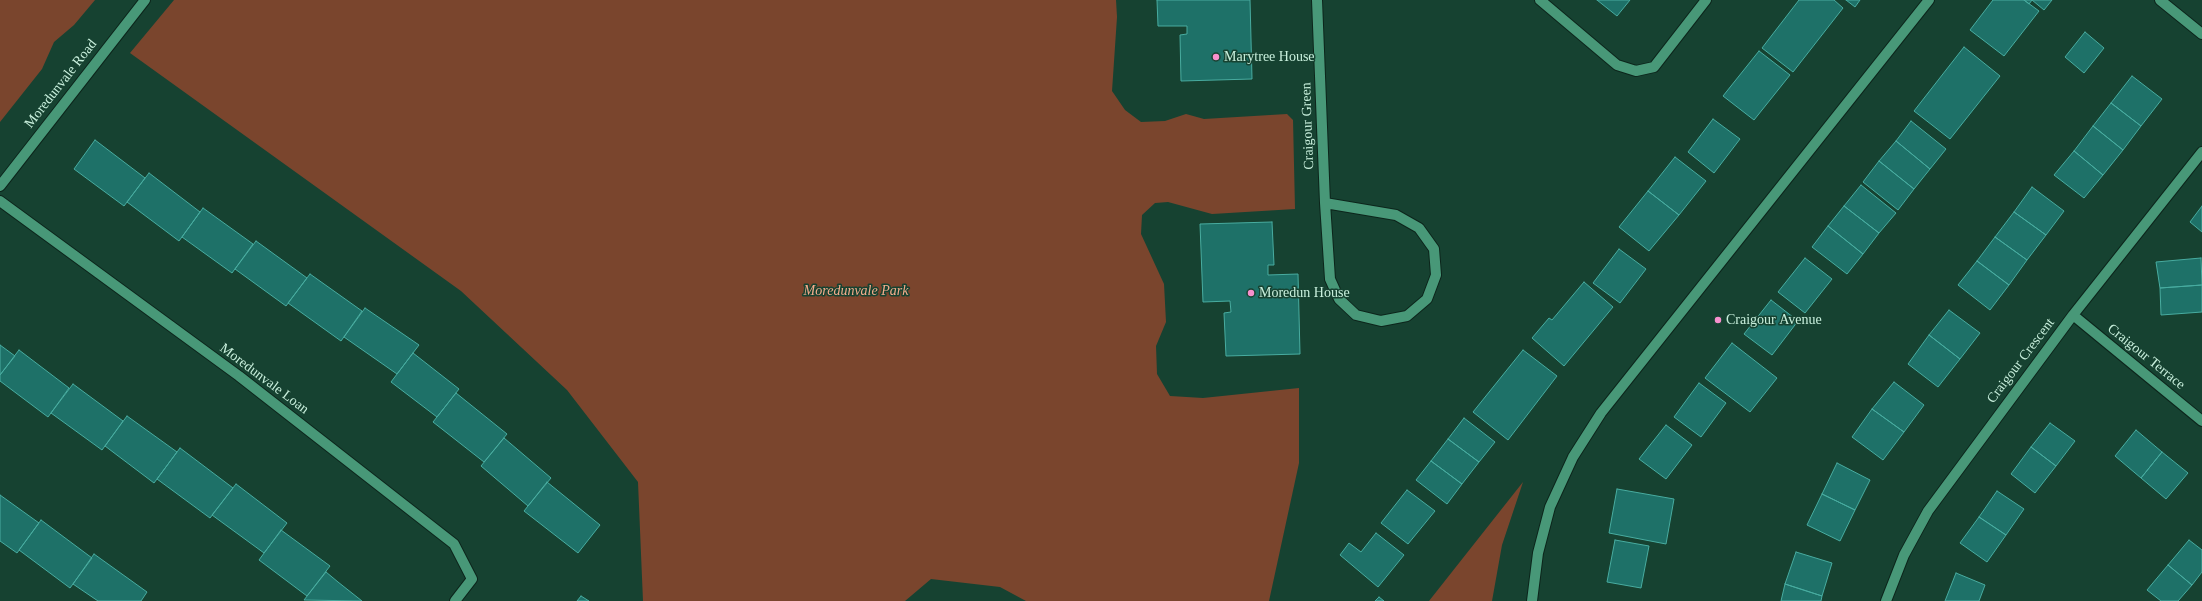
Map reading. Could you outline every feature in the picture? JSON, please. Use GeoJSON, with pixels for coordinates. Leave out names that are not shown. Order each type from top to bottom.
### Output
{"type":"FeatureCollection","features":[{"type":"Feature","properties":{"kind":"street","name":"Moredunvale Road"},"geometry":{"type":"LineString","coordinates":[[0,186],[144,0]]}},
{"type":"Feature","properties":{"kind":"street","name":"Craigour Green"},"geometry":{"type":"LineString","coordinates":[[1317,0],[1325,203],[1330,279],[1339,299],[1356,315],[1381,321],[1407,316],[1427,299],[1436,275],[1434,249],[1419,228],[1396,215],[1325,203]]}},
{"type":"Feature","properties":{"kind":"street"},"geometry":{"type":"LineString","coordinates":[[1540,0],[1617,65],[1636,71],[1654,67],[1706,0]]}},
{"type":"Feature","properties":{"kind":"street"},"geometry":{"type":"LineString","coordinates":[[1532,601],[1538,553],[1550,507],[1577,450],[1606,407],[1929,0]]}},
{"type":"Feature","properties":{"kind":"street"},"geometry":{"type":"LineString","coordinates":[[2160,0],[2202,34]]}},
{"type":"Feature","properties":{"kind":"street","name":"Craigour Crescent"},"geometry":{"type":"LineString","coordinates":[[1886,601],[1904,555],[1928,511],[2073,315],[2202,152]]}},
{"type":"Feature","properties":{"kind":"street","name":"Moredunvale Loan"},"geometry":{"type":"LineString","coordinates":[[0,200],[239,376],[454,544],[472,579],[455,601]]}},
{"type":"Feature","properties":{"kind":"street","name":"Craigour Terrace"},"geometry":{"type":"LineString","coordinates":[[2073,315],[2202,421]]}},
{"type":"Feature","properties":{"kind":"green space"},"geometry":{"type":"Polygon","coordinates":[[[0,0],[95,0],[74,25],[54,42],[42,69],[0,122],[0,0]]]}},
{"type":"Feature","properties":{"kind":"green space","name":"Moredunvale Park"},"geometry":{"type":"Polygon","coordinates":[[[174,0],[1116,0],[1117,17],[1112,91],[1125,110],[1141,122],[1165,121],[1186,114],[1204,119],[1287,114],[1293,120],[1295,209],[1212,214],[1168,202],[1155,203],[1142,215],[1141,234],[1164,284],[1166,322],[1156,346],[1157,374],[1170,396],[1203,398],[1299,388],[1299,463],[1269,601],[1026,601],[1000,587],[931,579],[905,601],[643,601],[638,482],[567,390],[461,291],[130,53],[174,0]]]}},
{"type":"Feature","properties":{"kind":"green space"},"geometry":{"type":"Polygon","coordinates":[[[1523,482],[1502,545],[1492,601],[1429,601],[1523,482]]]}},
{"type":"Feature","properties":{"kind":"building","name":"Marytree House"},"geometry":{"type":"Polygon","coordinates":[[[1157,0],[1250,0],[1252,79],[1181,81],[1180,35],[1187,34],[1187,26],[1158,26],[1157,0]]]}},
{"type":"Feature","properties":{"kind":"building"},"geometry":{"type":"Polygon","coordinates":[[[1597,0],[1630,0],[1617,16],[1597,0]]]}},
{"type":"Feature","properties":{"kind":"building"},"geometry":{"type":"Polygon","coordinates":[[[1799,0],[1834,0],[1843,8],[1793,72],[1762,48],[1799,0]]]}},
{"type":"Feature","properties":{"kind":"building"},"geometry":{"type":"Polygon","coordinates":[[[1846,0],[1860,0],[1855,7],[1846,0]]]}},
{"type":"Feature","properties":{"kind":"building"},"geometry":{"type":"Polygon","coordinates":[[[1993,0],[2024,0],[2039,11],[2004,56],[1970,30],[1993,0]]]}},
{"type":"Feature","properties":{"kind":"building"},"geometry":{"type":"Polygon","coordinates":[[[2024,0],[2032,0],[2029,4],[2024,0]]]}},
{"type":"Feature","properties":{"kind":"building"},"geometry":{"type":"Polygon","coordinates":[[[2032,0],[2052,0],[2044,10],[2032,0]]]}},
{"type":"Feature","properties":{"kind":"building"},"geometry":{"type":"Polygon","coordinates":[[[2085,32],[2104,48],[2084,73],[2065,57],[2085,32]]]}},
{"type":"Feature","properties":{"kind":"building"},"geometry":{"type":"Polygon","coordinates":[[[1964,47],[2000,76],[1950,139],[1914,111],[1964,47]]]}},
{"type":"Feature","properties":{"kind":"building"},"geometry":{"type":"Polygon","coordinates":[[[1759,51],[1790,75],[1754,120],[1723,96],[1759,51]]]}},
{"type":"Feature","properties":{"kind":"building"},"geometry":{"type":"Polygon","coordinates":[[[2132,76],[2162,99],[2141,126],[2111,103],[2132,76]]]}},
{"type":"Feature","properties":{"kind":"building"},"geometry":{"type":"Polygon","coordinates":[[[2111,103],[2141,126],[2123,150],[2093,126],[2111,103]]]}},
{"type":"Feature","properties":{"kind":"building"},"geometry":{"type":"Polygon","coordinates":[[[1713,119],[1740,139],[1714,173],[1688,152],[1713,119]]]}},
{"type":"Feature","properties":{"kind":"building"},"geometry":{"type":"Polygon","coordinates":[[[1911,121],[1946,149],[1930,169],[1896,141],[1911,121]]]}},
{"type":"Feature","properties":{"kind":"building"},"geometry":{"type":"Polygon","coordinates":[[[2093,126],[2123,150],[2103,175],[2074,151],[2093,126]]]}},
{"type":"Feature","properties":{"kind":"building"},"geometry":{"type":"Polygon","coordinates":[[[95,140],[145,178],[124,206],[74,169],[95,140]]]}},
{"type":"Feature","properties":{"kind":"building"},"geometry":{"type":"Polygon","coordinates":[[[1896,141],[1930,169],[1914,189],[1879,161],[1896,141]]]}},
{"type":"Feature","properties":{"kind":"building"},"geometry":{"type":"Polygon","coordinates":[[[2074,151],[2103,175],[2084,198],[2054,175],[2074,151]]]}},
{"type":"Feature","properties":{"kind":"building"},"geometry":{"type":"Polygon","coordinates":[[[1675,157],[1706,181],[1679,215],[1648,191],[1675,157]]]}},
{"type":"Feature","properties":{"kind":"building"},"geometry":{"type":"Polygon","coordinates":[[[1879,161],[1914,189],[1898,210],[1863,182],[1879,161]]]}},
{"type":"Feature","properties":{"kind":"building"},"geometry":{"type":"Polygon","coordinates":[[[149,173],[200,212],[179,241],[127,202],[149,173]]]}},
{"type":"Feature","properties":{"kind":"building"},"geometry":{"type":"Polygon","coordinates":[[[1861,185],[1896,213],[1879,233],[1844,206],[1861,185]]]}},
{"type":"Feature","properties":{"kind":"building"},"geometry":{"type":"Polygon","coordinates":[[[2032,187],[2064,211],[2046,235],[2014,212],[2032,187]]]}},
{"type":"Feature","properties":{"kind":"building"},"geometry":{"type":"Polygon","coordinates":[[[1648,191],[1679,215],[1649,251],[1619,227],[1648,191]]]}},
{"type":"Feature","properties":{"kind":"building"},"geometry":{"type":"Polygon","coordinates":[[[1844,206],[1879,233],[1863,254],[1828,226],[1844,206]]]}},
{"type":"Feature","properties":{"kind":"building"},"geometry":{"type":"Polygon","coordinates":[[[2202,206],[2202,232],[2190,222],[2202,206]]]}},
{"type":"Feature","properties":{"kind":"building"},"geometry":{"type":"Polygon","coordinates":[[[203,208],[253,244],[232,273],[182,237],[203,208]]]}},
{"type":"Feature","properties":{"kind":"building"},"geometry":{"type":"Polygon","coordinates":[[[2014,212],[2046,235],[2027,260],[1995,237],[2014,212]]]}},
{"type":"Feature","properties":{"kind":"building","name":"Moredun House"},"geometry":{"type":"Polygon","coordinates":[[[1272,222],[1274,265],[1268,265],[1268,275],[1298,274],[1300,354],[1226,356],[1224,313],[1231,312],[1230,301],[1203,302],[1200,224],[1272,222]]]}},
{"type":"Feature","properties":{"kind":"building"},"geometry":{"type":"Polygon","coordinates":[[[1828,226],[1863,254],[1847,274],[1812,247],[1828,226]]]}},
{"type":"Feature","properties":{"kind":"building"},"geometry":{"type":"Polygon","coordinates":[[[1995,237],[2027,260],[2009,285],[1977,261],[1995,237]]]}},
{"type":"Feature","properties":{"kind":"building"},"geometry":{"type":"Polygon","coordinates":[[[256,241],[307,278],[286,306],[235,269],[256,241]]]}},
{"type":"Feature","properties":{"kind":"building"},"geometry":{"type":"Polygon","coordinates":[[[1619,249],[1646,269],[1620,303],[1593,283],[1619,249]]]}},
{"type":"Feature","properties":{"kind":"building"},"geometry":{"type":"Polygon","coordinates":[[[1805,258],[1832,279],[1805,313],[1778,292],[1805,258]]]}},
{"type":"Feature","properties":{"kind":"building"},"geometry":{"type":"Polygon","coordinates":[[[2201,258],[2202,285],[2160,288],[2156,262],[2201,258]]]}},
{"type":"Feature","properties":{"kind":"building"},"geometry":{"type":"Polygon","coordinates":[[[1977,261],[2009,285],[1990,310],[1958,285],[1977,261]]]}},
{"type":"Feature","properties":{"kind":"building"},"geometry":{"type":"Polygon","coordinates":[[[310,274],[362,311],[341,341],[288,303],[310,274]]]}},
{"type":"Feature","properties":{"kind":"building"},"geometry":{"type":"Polygon","coordinates":[[[1584,282],[1613,307],[1564,366],[1532,338],[1549,318],[1552,320],[1584,282]]]}},
{"type":"Feature","properties":{"kind":"building"},"geometry":{"type":"Polygon","coordinates":[[[2202,285],[2202,312],[2161,315],[2160,288],[2202,285]]]}},
{"type":"Feature","properties":{"kind":"building"},"geometry":{"type":"Polygon","coordinates":[[[1771,300],[1798,321],[1772,355],[1744,334],[1771,300]]]}},
{"type":"Feature","properties":{"kind":"building"},"geometry":{"type":"Polygon","coordinates":[[[365,308],[419,345],[397,374],[344,337],[365,308]]]}},
{"type":"Feature","properties":{"kind":"building"},"geometry":{"type":"Polygon","coordinates":[[[1949,310],[1980,333],[1960,359],[1929,335],[1949,310]]]}},
{"type":"Feature","properties":{"kind":"building"},"geometry":{"type":"Polygon","coordinates":[[[1929,335],[1960,359],[1938,387],[1908,364],[1929,335]]]}},
{"type":"Feature","properties":{"kind":"building"},"geometry":{"type":"Polygon","coordinates":[[[1732,343],[1777,378],[1750,412],[1705,378],[1732,343]]]}},
{"type":"Feature","properties":{"kind":"building"},"geometry":{"type":"Polygon","coordinates":[[[0,345],[15,356],[0,375],[0,345]]]}},
{"type":"Feature","properties":{"kind":"building"},"geometry":{"type":"Polygon","coordinates":[[[19,350],[69,388],[48,417],[0,381],[0,375],[19,350]]]}},
{"type":"Feature","properties":{"kind":"building"},"geometry":{"type":"Polygon","coordinates":[[[1523,350],[1557,376],[1508,440],[1473,412],[1523,350]]]}},
{"type":"Feature","properties":{"kind":"building"},"geometry":{"type":"Polygon","coordinates":[[[413,353],[459,389],[437,417],[391,382],[413,353]]]}},
{"type":"Feature","properties":{"kind":"building"},"geometry":{"type":"Polygon","coordinates":[[[1894,382],[1924,405],[1904,432],[1872,409],[1894,382]]]}},
{"type":"Feature","properties":{"kind":"building"},"geometry":{"type":"Polygon","coordinates":[[[1699,383],[1726,403],[1701,437],[1674,417],[1699,383]]]}},
{"type":"Feature","properties":{"kind":"building"},"geometry":{"type":"Polygon","coordinates":[[[73,384],[123,421],[102,450],[51,413],[73,384]]]}},
{"type":"Feature","properties":{"kind":"building"},"geometry":{"type":"Polygon","coordinates":[[[456,393],[507,434],[484,462],[433,422],[456,393]]]}},
{"type":"Feature","properties":{"kind":"building"},"geometry":{"type":"Polygon","coordinates":[[[1872,409],[1904,432],[1883,460],[1852,437],[1872,409]]]}},
{"type":"Feature","properties":{"kind":"building"},"geometry":{"type":"Polygon","coordinates":[[[127,416],[177,452],[154,483],[105,446],[127,416]]]}},
{"type":"Feature","properties":{"kind":"building"},"geometry":{"type":"Polygon","coordinates":[[[1464,418],[1495,442],[1479,462],[1448,439],[1464,418]]]}},
{"type":"Feature","properties":{"kind":"building"},"geometry":{"type":"Polygon","coordinates":[[[2050,423],[2075,441],[2056,466],[2031,447],[2050,423]]]}},
{"type":"Feature","properties":{"kind":"building"},"geometry":{"type":"Polygon","coordinates":[[[1666,425],[1692,445],[1666,479],[1639,459],[1666,425]]]}},
{"type":"Feature","properties":{"kind":"building"},"geometry":{"type":"Polygon","coordinates":[[[2136,430],[2162,452],[2141,478],[2115,456],[2136,430]]]}},
{"type":"Feature","properties":{"kind":"building"},"geometry":{"type":"Polygon","coordinates":[[[504,438],[551,478],[528,506],[481,466],[504,438]]]}},
{"type":"Feature","properties":{"kind":"building"},"geometry":{"type":"Polygon","coordinates":[[[1448,439],[1479,462],[1462,484],[1431,461],[1448,439]]]}},
{"type":"Feature","properties":{"kind":"building"},"geometry":{"type":"Polygon","coordinates":[[[2031,447],[2056,466],[2035,493],[2011,474],[2031,447]]]}},
{"type":"Feature","properties":{"kind":"building"},"geometry":{"type":"Polygon","coordinates":[[[180,448],[233,488],[210,518],[157,479],[180,448]]]}},
{"type":"Feature","properties":{"kind":"building"},"geometry":{"type":"Polygon","coordinates":[[[2162,452],[2188,473],[2166,499],[2141,478],[2162,452]]]}},
{"type":"Feature","properties":{"kind":"building"},"geometry":{"type":"Polygon","coordinates":[[[1431,461],[1462,484],[1447,504],[1416,480],[1431,461]]]}},
{"type":"Feature","properties":{"kind":"building"},"geometry":{"type":"Polygon","coordinates":[[[1837,463],[1870,480],[1855,510],[1822,494],[1837,463]]]}},
{"type":"Feature","properties":{"kind":"building"},"geometry":{"type":"Polygon","coordinates":[[[547,482],[600,525],[578,553],[524,511],[547,482]]]}},
{"type":"Feature","properties":{"kind":"building"},"geometry":{"type":"Polygon","coordinates":[[[236,484],[287,523],[264,553],[212,515],[236,484]]]}},
{"type":"Feature","properties":{"kind":"building"},"geometry":{"type":"Polygon","coordinates":[[[1617,489],[1674,499],[1666,544],[1609,533],[1617,489]]]}},
{"type":"Feature","properties":{"kind":"building"},"geometry":{"type":"Polygon","coordinates":[[[1407,490],[1435,511],[1408,544],[1381,523],[1407,490]]]}},
{"type":"Feature","properties":{"kind":"building"},"geometry":{"type":"Polygon","coordinates":[[[1997,491],[2024,509],[2006,535],[1979,517],[1997,491]]]}},
{"type":"Feature","properties":{"kind":"building"},"geometry":{"type":"Polygon","coordinates":[[[1822,494],[1855,510],[1840,541],[1807,525],[1822,494]]]}},
{"type":"Feature","properties":{"kind":"building"},"geometry":{"type":"Polygon","coordinates":[[[0,495],[39,523],[17,553],[0,541],[0,495]]]}},
{"type":"Feature","properties":{"kind":"building"},"geometry":{"type":"Polygon","coordinates":[[[1979,517],[2006,535],[1987,562],[1960,543],[1979,517]]]}},
{"type":"Feature","properties":{"kind":"building"},"geometry":{"type":"Polygon","coordinates":[[[41,520],[92,558],[70,588],[19,550],[41,520]]]}},
{"type":"Feature","properties":{"kind":"building"},"geometry":{"type":"Polygon","coordinates":[[[281,530],[330,566],[307,596],[259,560],[281,530]]]}},
{"type":"Feature","properties":{"kind":"building"},"geometry":{"type":"Polygon","coordinates":[[[1376,533],[1404,555],[1378,587],[1340,555],[1349,543],[1361,552],[1376,533]]]}},
{"type":"Feature","properties":{"kind":"building"},"geometry":{"type":"Polygon","coordinates":[[[1615,540],[1649,546],[1641,588],[1607,582],[1615,540]]]}},
{"type":"Feature","properties":{"kind":"building"},"geometry":{"type":"Polygon","coordinates":[[[2189,540],[2202,550],[2202,572],[2192,585],[2168,565],[2189,540]]]}},
{"type":"Feature","properties":{"kind":"building"},"geometry":{"type":"Polygon","coordinates":[[[1796,552],[1832,563],[1822,596],[1785,584],[1796,552]]]}},
{"type":"Feature","properties":{"kind":"building"},"geometry":{"type":"Polygon","coordinates":[[[94,554],[147,592],[141,601],[98,601],[73,584],[94,554]]]}},
{"type":"Feature","properties":{"kind":"building"},"geometry":{"type":"Polygon","coordinates":[[[2168,565],[2192,585],[2178,601],[2161,601],[2147,590],[2168,565]]]}},
{"type":"Feature","properties":{"kind":"building"},"geometry":{"type":"Polygon","coordinates":[[[326,572],[338,582],[362,601],[304,600],[326,572]]]}},
{"type":"Feature","properties":{"kind":"building"},"geometry":{"type":"Polygon","coordinates":[[[1956,573],[1985,585],[1979,601],[1945,601],[1956,573]]]}},
{"type":"Feature","properties":{"kind":"building"},"geometry":{"type":"Polygon","coordinates":[[[1785,584],[1822,596],[1821,601],[1781,601],[1785,584]]]}},
{"type":"Feature","properties":{"kind":"building"},"geometry":{"type":"Polygon","coordinates":[[[581,596],[589,601],[577,601],[581,596]]]}},
{"type":"Feature","properties":{"kind":"building"},"geometry":{"type":"Polygon","coordinates":[[[1379,597],[1384,601],[1375,601],[1379,597]]]}},
{"type":"Feature","properties":{"kind":"place","name":"Marytree House"},"geometry":{"type":"Point","coordinates":[1216,57]}},
{"type":"Feature","properties":{"kind":"place","name":"Moredun House"},"geometry":{"type":"Point","coordinates":[1251,293]}},
{"type":"Feature","properties":{"kind":"place","name":"Craigour Avenue"},"geometry":{"type":"Point","coordinates":[1718,320]}}]}
